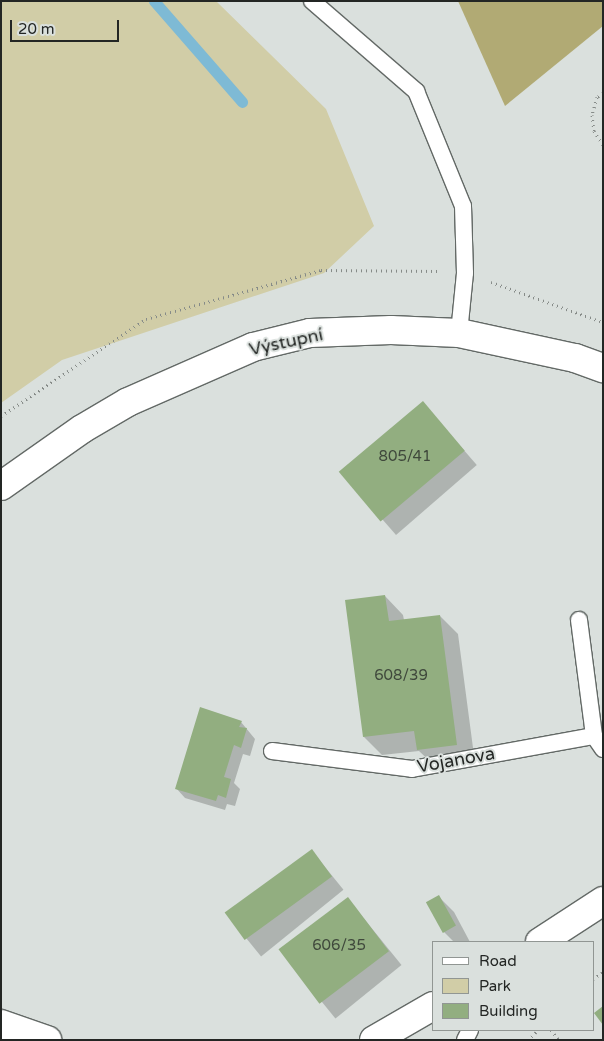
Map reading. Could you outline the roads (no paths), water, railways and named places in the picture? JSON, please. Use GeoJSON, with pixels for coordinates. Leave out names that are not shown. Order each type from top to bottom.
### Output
{"type":"FeatureCollection","features":[{"type":"Feature","properties":{"kind":"street","name":"Výstupní"},"geometry":{"type":"LineString","coordinates":[[1,486],[75,433],[128,402],[253,347],[310,334],[391,330],[459,333],[575,358],[603,368]]}},
{"type":"Feature","properties":{"kind":"street"},"geometry":{"type":"LineString","coordinates":[[542,941],[603,901]]}},
{"type":"Feature","properties":{"kind":"street"},"geometry":{"type":"LineString","coordinates":[[374,1040],[432,1007]]}},
{"type":"Feature","properties":{"kind":"street"},"geometry":{"type":"LineString","coordinates":[[1,1024],[47,1040]]}},
{"type":"Feature","properties":{"kind":"lane"},"geometry":{"type":"LineString","coordinates":[[312,1],[416,91],[463,206],[465,273],[459,333]]}},
{"type":"Feature","properties":{"kind":"lane"},"geometry":{"type":"LineString","coordinates":[[579,620],[599,743]]}},
{"type":"Feature","properties":{"kind":"lane","name":"Vojanova"},"geometry":{"type":"LineString","coordinates":[[272,751],[412,769],[599,743]]}},
{"type":"Feature","properties":{"kind":"waterway"},"geometry":{"type":"LineString","coordinates":[[154,1],[242,102]]}}]}
